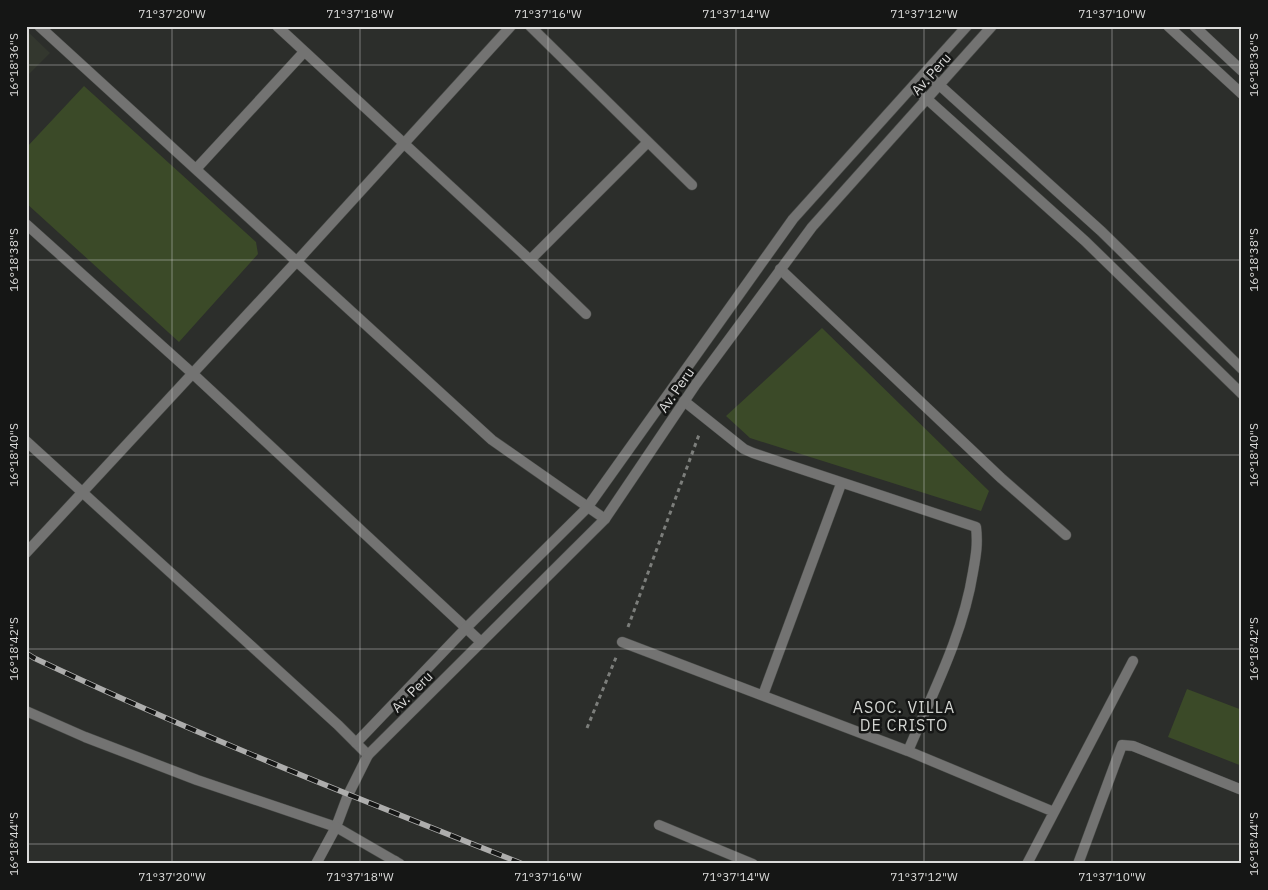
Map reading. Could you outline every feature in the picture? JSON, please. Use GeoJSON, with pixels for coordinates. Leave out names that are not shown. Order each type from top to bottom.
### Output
{"type":"FeatureCollection","features":[{"type":"Feature","properties":{"kind":"street"},"geometry":{"type":"LineString","coordinates":[[39,26],[492,440],[605,519]]}},
{"type":"Feature","properties":{"kind":"street"},"geometry":{"type":"LineString","coordinates":[[277,26],[586,314]]}},
{"type":"Feature","properties":{"kind":"street"},"geometry":{"type":"LineString","coordinates":[[26,553],[297,261],[511,26]]}},
{"type":"Feature","properties":{"kind":"street"},"geometry":{"type":"LineString","coordinates":[[530,26],[647,143],[692,185]]}},
{"type":"Feature","properties":{"kind":"street"},"geometry":{"type":"LineString","coordinates":[[356,743],[466,628],[587,508],[794,219],[967,26]]}},
{"type":"Feature","properties":{"kind":"street","name":"Av. Peru"},"geometry":{"type":"LineString","coordinates":[[316,864],[336,827],[348,795],[368,755],[605,519],[684,401],[812,227],[992,26]]}},
{"type":"Feature","properties":{"kind":"street"},"geometry":{"type":"LineString","coordinates":[[1168,26],[1242,94]]}},
{"type":"Feature","properties":{"kind":"street"},"geometry":{"type":"LineString","coordinates":[[1194,26],[1242,71]]}},
{"type":"Feature","properties":{"kind":"street"},"geometry":{"type":"LineString","coordinates":[[196,169],[304,52]]}},
{"type":"Feature","properties":{"kind":"street"},"geometry":{"type":"LineString","coordinates":[[926,73],[1101,231],[1242,370]]}},
{"type":"Feature","properties":{"kind":"street"},"geometry":{"type":"LineString","coordinates":[[913,88],[1085,241],[1242,394]]}},
{"type":"Feature","properties":{"kind":"street"},"geometry":{"type":"LineString","coordinates":[[530,260],[647,143]]}},
{"type":"Feature","properties":{"kind":"street"},"geometry":{"type":"LineString","coordinates":[[26,224],[192,373],[481,642]]}},
{"type":"Feature","properties":{"kind":"street"},"geometry":{"type":"LineString","coordinates":[[780,270],[1001,478],[1066,535]]}},
{"type":"Feature","properties":{"kind":"street"},"geometry":{"type":"LineString","coordinates":[[684,401],[744,449],[841,484],[976,527],[978,544],[973,577],[957,638],[908,751]]}},
{"type":"Feature","properties":{"kind":"street"},"geometry":{"type":"LineString","coordinates":[[26,441],[368,755]]}},
{"type":"Feature","properties":{"kind":"street"},"geometry":{"type":"LineString","coordinates":[[763,695],[841,484]]}},
{"type":"Feature","properties":{"kind":"street"},"geometry":{"type":"LineString","coordinates":[[622,642],[908,751],[1054,812]]}},
{"type":"Feature","properties":{"kind":"street"},"geometry":{"type":"LineString","coordinates":[[1027,864],[1132,661]]}},
{"type":"Feature","properties":{"kind":"street"},"geometry":{"type":"LineString","coordinates":[[26,711],[85,737],[197,780],[336,827],[396,863]]}},
{"type":"Feature","properties":{"kind":"street"},"geometry":{"type":"LineString","coordinates":[[1078,864],[1122,745],[1132,746],[1242,790]]}},
{"type":"Feature","properties":{"kind":"street"},"geometry":{"type":"LineString","coordinates":[[659,825],[753,864]]}},
{"type":"Feature","properties":{"kind":"path"},"geometry":{"type":"LineString","coordinates":[[627,630],[698,434],[702,429]]}},
{"type":"Feature","properties":{"kind":"path"},"geometry":{"type":"LineString","coordinates":[[587,728],[618,654]]}},
{"type":"Feature","properties":{"kind":"shaded area"},"geometry":{"type":"Polygon","coordinates":[[[26,30],[50,53],[26,77],[26,30]]]}},
{"type":"Feature","properties":{"kind":"green space"},"geometry":{"type":"Polygon","coordinates":[[[84,86],[256,242],[258,254],[179,342],[26,203],[26,148],[84,86]]]}},
{"type":"Feature","properties":{"kind":"green space"},"geometry":{"type":"Polygon","coordinates":[[[822,328],[989,491],[981,511],[750,438],[726,416],[822,328]]]}},
{"type":"Feature","properties":{"kind":"green space"},"geometry":{"type":"Polygon","coordinates":[[[1187,689],[1242,710],[1242,766],[1168,737],[1187,689]]]}},
{"type":"Feature","properties":{"kind":"railway"},"geometry":{"type":"LineString","coordinates":[[26,653],[94,686],[216,739],[523,864]]}},
{"type":"Feature","properties":{"kind":"district","name":"ASOC. VILLA DE CRISTO"},"geometry":{"type":"Point","coordinates":[904,716]}}]}
